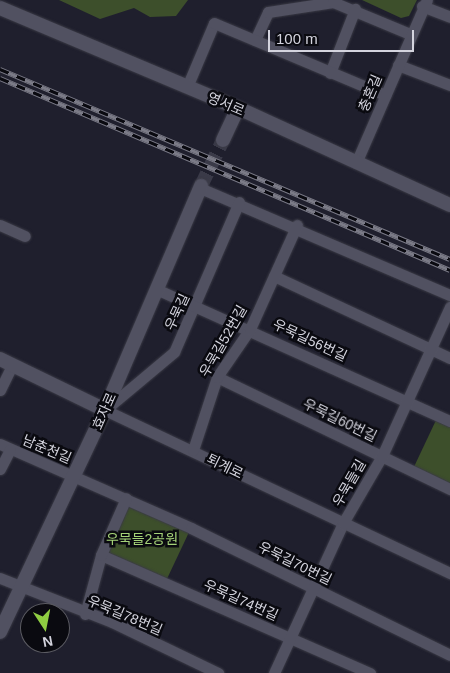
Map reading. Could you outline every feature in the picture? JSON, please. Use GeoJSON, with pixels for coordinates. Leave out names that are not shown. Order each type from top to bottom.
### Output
{"type":"FeatureCollection","features":[{"type":"Feature","properties":{"kind":"street"},"geometry":{"type":"LineString","coordinates":[[255,40],[268,12],[333,2],[355,9],[410,34]]}},
{"type":"Feature","properties":{"kind":"street","name":"충혼길"},"geometry":{"type":"LineString","coordinates":[[356,163],[425,3],[450,17]]}},
{"type":"Feature","properties":{"kind":"street","name":"영서로"},"geometry":{"type":"LineString","coordinates":[[0,8],[238,108],[450,205]]}},
{"type":"Feature","properties":{"kind":"street"},"geometry":{"type":"LineString","coordinates":[[330,73],[355,9]]}},
{"type":"Feature","properties":{"kind":"street"},"geometry":{"type":"LineString","coordinates":[[187,87],[214,23],[385,95]]}},
{"type":"Feature","properties":{"kind":"street"},"geometry":{"type":"LineString","coordinates":[[398,65],[450,85]]}},
{"type":"Feature","properties":{"kind":"street"},"geometry":{"type":"LineString","coordinates":[[223,140],[238,108]]}},
{"type":"Feature","properties":{"kind":"street"},"geometry":{"type":"LineString","coordinates":[[201,187],[297,225],[450,295]]}},
{"type":"Feature","properties":{"kind":"street","name":"효자로"},"geometry":{"type":"LineString","coordinates":[[0,632],[105,410],[201,187]]}},
{"type":"Feature","properties":{"kind":"street","name":"우묵길"},"geometry":{"type":"LineString","coordinates":[[105,410],[174,352],[197,306],[239,202]]}},
{"type":"Feature","properties":{"kind":"street"},"geometry":{"type":"LineString","coordinates":[[0,225],[25,236]]}},
{"type":"Feature","properties":{"kind":"street","name":"우묵길52번길"},"geometry":{"type":"LineString","coordinates":[[193,450],[217,377],[250,329],[297,225]]}},
{"type":"Feature","properties":{"kind":"street"},"geometry":{"type":"LineString","coordinates":[[274,276],[450,358]]}},
{"type":"Feature","properties":{"kind":"street","name":"우묵길56번길"},"geometry":{"type":"LineString","coordinates":[[156,289],[250,329],[450,421]]}},
{"type":"Feature","properties":{"kind":"street","name":"우묵들길"},"geometry":{"type":"LineString","coordinates":[[274,673],[343,523],[382,456],[408,402],[450,307]]}},
{"type":"Feature","properties":{"kind":"street"},"geometry":{"type":"LineString","coordinates":[[0,390],[6,362]]}},
{"type":"Feature","properties":{"kind":"street","name":"퇴계로"},"geometry":{"type":"LineString","coordinates":[[6,362],[450,573]]}},
{"type":"Feature","properties":{"kind":"street","name":"우묵길60번길"},"geometry":{"type":"LineString","coordinates":[[217,377],[450,489]]}},
{"type":"Feature","properties":{"kind":"street","name":"남춘천길"},"geometry":{"type":"LineString","coordinates":[[0,469],[5,446],[73,476]]}},
{"type":"Feature","properties":{"kind":"street","name":"우묵길70번길"},"geometry":{"type":"LineString","coordinates":[[73,476],[126,498],[450,655]]}},
{"type":"Feature","properties":{"kind":"street"},"geometry":{"type":"LineString","coordinates":[[85,614],[101,555],[126,498]]}},
{"type":"Feature","properties":{"kind":"street","name":"우묵길74번길"},"geometry":{"type":"LineString","coordinates":[[101,555],[370,673]]}},
{"type":"Feature","properties":{"kind":"street","name":"우묵길78번길"},"geometry":{"type":"LineString","coordinates":[[0,578],[85,614],[112,622],[211,671]]}},
{"type":"Feature","properties":{"kind":"green space"},"geometry":{"type":"Polygon","coordinates":[[[59,0],[188,0],[176,16],[150,17],[134,8],[100,19],[59,0]]]}},
{"type":"Feature","properties":{"kind":"green space"},"geometry":{"type":"Polygon","coordinates":[[[362,0],[417,0],[409,16],[401,18],[362,0]]]}},
{"type":"Feature","properties":{"kind":"green space"},"geometry":{"type":"Polygon","coordinates":[[[438,416],[450,421],[450,489],[412,471],[438,416]]]}},
{"type":"Feature","properties":{"kind":"green space","name":"우묵들2공원"},"geometry":{"type":"Polygon","coordinates":[[[126,498],[191,528],[165,583],[101,555],[126,498]]]}},
{"type":"Feature","properties":{"kind":"tunnel"},"geometry":{"type":"LineString","coordinates":[[201,186],[223,140]]}},
{"type":"Feature","properties":{"kind":"railway"},"geometry":{"type":"LineString","coordinates":[[0,69],[450,259]]}},
{"type":"Feature","properties":{"kind":"railway"},"geometry":{"type":"LineString","coordinates":[[0,78],[450,270]]}}]}
